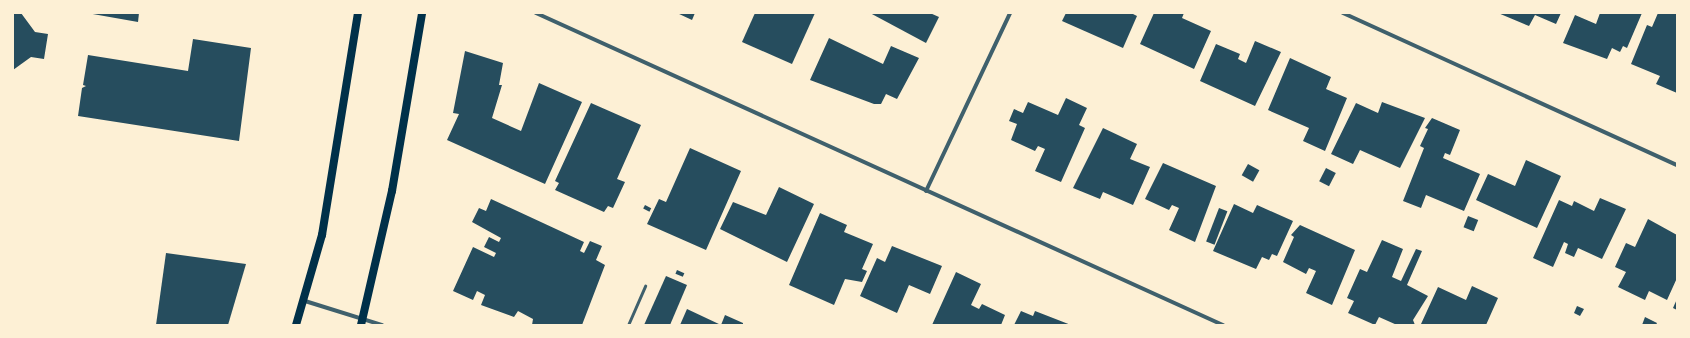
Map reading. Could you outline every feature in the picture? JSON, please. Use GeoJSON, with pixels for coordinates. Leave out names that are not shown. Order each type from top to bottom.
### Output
{"type":"FeatureCollection","features":[{"type":"Feature","properties":{"kind":"main road"},"geometry":{"type":"LineString","coordinates":[[296,325],[305,301],[322,234],[358,13]]}},
{"type":"Feature","properties":{"kind":"main road"},"geometry":{"type":"LineString","coordinates":[[362,321],[392,191],[422,13]]}},
{"type":"Feature","properties":{"kind":"street"},"geometry":{"type":"LineString","coordinates":[[536,13],[1223,325]]}},
{"type":"Feature","properties":{"kind":"street"},"geometry":{"type":"LineString","coordinates":[[926,191],[1010,13]]}},
{"type":"Feature","properties":{"kind":"street"},"geometry":{"type":"LineString","coordinates":[[1343,13],[1677,166]]}},
{"type":"Feature","properties":{"kind":"street"},"geometry":{"type":"LineString","coordinates":[[305,301],[362,321],[382,325]]}},
{"type":"Feature","properties":{"kind":"lane"},"geometry":{"type":"LineString","coordinates":[[628,325],[645,286]]}},
{"type":"Feature","properties":{"kind":"building"},"geometry":{"type":"Polygon","coordinates":[[[13,13],[21,13],[35,32],[48,34],[44,59],[31,57],[13,70],[13,13]]]}},
{"type":"Feature","properties":{"kind":"building"},"geometry":{"type":"Polygon","coordinates":[[[87,13],[139,13],[138,22],[87,13]]]}},
{"type":"Feature","properties":{"kind":"building"},"geometry":{"type":"Polygon","coordinates":[[[677,13],[695,13],[692,20],[677,13]]]}},
{"type":"Feature","properties":{"kind":"building"},"geometry":{"type":"Polygon","coordinates":[[[755,13],[815,13],[792,64],[742,42],[755,13]]]}},
{"type":"Feature","properties":{"kind":"building"},"geometry":{"type":"Polygon","coordinates":[[[870,13],[930,13],[939,17],[926,43],[870,13]]]}},
{"type":"Feature","properties":{"kind":"building"},"geometry":{"type":"Polygon","coordinates":[[[1066,13],[1131,13],[1137,16],[1123,48],[1062,21],[1066,13]]]}},
{"type":"Feature","properties":{"kind":"building"},"geometry":{"type":"Polygon","coordinates":[[[1154,13],[1184,13],[1182,18],[1211,31],[1194,69],[1140,44],[1154,13]]]}},
{"type":"Feature","properties":{"kind":"building"},"geometry":{"type":"Polygon","coordinates":[[[1498,13],[1561,13],[1556,24],[1535,15],[1529,26],[1498,13]]]}},
{"type":"Feature","properties":{"kind":"building"},"geometry":{"type":"Polygon","coordinates":[[[1600,13],[1642,13],[1627,48],[1623,46],[1620,52],[1612,48],[1607,59],[1563,43],[1575,15],[1596,24],[1600,13]]]}},
{"type":"Feature","properties":{"kind":"building"},"geometry":{"type":"Polygon","coordinates":[[[1658,13],[1677,13],[1677,93],[1656,84],[1660,76],[1631,64],[1647,25],[1652,27],[1658,13]]]}},
{"type":"Feature","properties":{"kind":"building"},"geometry":{"type":"Polygon","coordinates":[[[829,38],[883,64],[891,46],[919,58],[897,99],[886,94],[881,104],[874,104],[810,80],[829,38]]]}},
{"type":"Feature","properties":{"kind":"building"},"geometry":{"type":"Polygon","coordinates":[[[193,39],[251,48],[239,141],[78,116],[82,88],[86,86],[83,85],[88,55],[188,71],[193,39]]]}},
{"type":"Feature","properties":{"kind":"building"},"geometry":{"type":"Polygon","coordinates":[[[1255,41],[1281,52],[1255,106],[1200,81],[1216,44],[1240,54],[1238,59],[1246,63],[1255,41]]]}},
{"type":"Feature","properties":{"kind":"building"},"geometry":{"type":"Polygon","coordinates":[[[465,51],[503,63],[499,85],[502,85],[492,118],[521,131],[539,83],[582,102],[545,184],[447,140],[459,114],[453,113],[465,51]]]}},
{"type":"Feature","properties":{"kind":"building"},"geometry":{"type":"Polygon","coordinates":[[[1290,58],[1331,77],[1326,89],[1347,98],[1325,151],[1303,141],[1309,128],[1268,110],[1290,58]]]}},
{"type":"Feature","properties":{"kind":"building"},"geometry":{"type":"Polygon","coordinates":[[[1066,98],[1087,108],[1079,125],[1085,128],[1061,182],[1035,171],[1045,149],[1038,146],[1035,151],[1011,140],[1017,124],[1009,121],[1014,109],[1023,113],[1028,102],[1058,115],[1066,98]]]}},
{"type":"Feature","properties":{"kind":"building"},"geometry":{"type":"Polygon","coordinates":[[[1382,102],[1425,118],[1400,168],[1360,150],[1353,164],[1331,154],[1356,103],[1378,113],[1382,102]]]}},
{"type":"Feature","properties":{"kind":"building"},"geometry":{"type":"Polygon","coordinates":[[[591,103],[641,125],[617,179],[625,182],[613,208],[608,206],[604,212],[555,190],[559,183],[555,181],[591,103]]]}},
{"type":"Feature","properties":{"kind":"building"},"geometry":{"type":"Polygon","coordinates":[[[1432,118],[1460,130],[1450,155],[1445,153],[1443,158],[1480,174],[1464,211],[1426,195],[1421,208],[1403,201],[1424,148],[1420,146],[1428,129],[1425,128],[1432,118]]]}},
{"type":"Feature","properties":{"kind":"building"},"geometry":{"type":"Polygon","coordinates":[[[1103,128],[1137,144],[1130,159],[1150,167],[1133,205],[1103,192],[1100,199],[1073,188],[1103,128]]]}},
{"type":"Feature","properties":{"kind":"building"},"geometry":{"type":"Polygon","coordinates":[[[690,148],[741,171],[706,250],[647,224],[659,199],[666,202],[690,148]]]}},
{"type":"Feature","properties":{"kind":"building"},"geometry":{"type":"Polygon","coordinates":[[[1526,160],[1561,176],[1537,228],[1476,200],[1488,174],[1515,186],[1526,160]]]}},
{"type":"Feature","properties":{"kind":"building"},"geometry":{"type":"Polygon","coordinates":[[[1163,163],[1216,186],[1195,242],[1169,230],[1179,208],[1172,205],[1169,210],[1145,199],[1163,163]]]}},
{"type":"Feature","properties":{"kind":"building"},"geometry":{"type":"Polygon","coordinates":[[[1248,164],[1259,170],[1253,182],[1242,175],[1248,164]]]}},
{"type":"Feature","properties":{"kind":"building"},"geometry":{"type":"Polygon","coordinates":[[[1326,168],[1336,173],[1329,186],[1319,181],[1326,168]]]}},
{"type":"Feature","properties":{"kind":"building"},"geometry":{"type":"Polygon","coordinates":[[[779,187],[814,204],[787,262],[720,229],[733,202],[766,215],[779,187]]]}},
{"type":"Feature","properties":{"kind":"building"},"geometry":{"type":"Polygon","coordinates":[[[1600,198],[1626,209],[1602,259],[1578,248],[1574,257],[1565,253],[1568,244],[1564,242],[1553,267],[1533,258],[1559,200],[1572,206],[1574,201],[1594,211],[1600,198]]]}},
{"type":"Feature","properties":{"kind":"building"},"geometry":{"type":"Polygon","coordinates":[[[491,199],[584,242],[580,251],[584,253],[590,241],[602,246],[596,260],[605,265],[582,325],[532,325],[533,319],[518,311],[514,317],[481,305],[485,295],[477,291],[473,300],[453,291],[473,247],[494,257],[496,253],[484,247],[489,237],[499,242],[501,238],[472,222],[479,208],[486,211],[491,199]]]}},
{"type":"Feature","properties":{"kind":"building"},"geometry":{"type":"Polygon","coordinates":[[[1234,204],[1253,213],[1257,205],[1293,221],[1277,256],[1272,254],[1269,260],[1262,257],[1256,269],[1213,251],[1234,204]]]}},
{"type":"Feature","properties":{"kind":"building"},"geometry":{"type":"Polygon","coordinates":[[[645,205],[651,208],[649,212],[643,209],[645,205]]]}},
{"type":"Feature","properties":{"kind":"building"},"geometry":{"type":"Polygon","coordinates":[[[1219,208],[1227,211],[1215,245],[1206,242],[1219,208]]]}},
{"type":"Feature","properties":{"kind":"building"},"geometry":{"type":"Polygon","coordinates":[[[820,213],[847,225],[844,232],[873,244],[862,269],[867,271],[862,282],[845,279],[834,305],[789,285],[820,213]]]}},
{"type":"Feature","properties":{"kind":"building"},"geometry":{"type":"Polygon","coordinates":[[[1468,216],[1478,220],[1474,231],[1464,227],[1468,216]]]}},
{"type":"Feature","properties":{"kind":"building"},"geometry":{"type":"Polygon","coordinates":[[[1648,219],[1677,235],[1677,278],[1667,300],[1649,291],[1645,300],[1618,287],[1626,272],[1615,267],[1626,243],[1635,247],[1648,219]]]}},
{"type":"Feature","properties":{"kind":"building"},"geometry":{"type":"Polygon","coordinates":[[[1300,225],[1355,250],[1332,305],[1306,293],[1316,271],[1309,268],[1306,274],[1283,262],[1294,237],[1291,235],[1300,225]]]}},
{"type":"Feature","properties":{"kind":"building"},"geometry":{"type":"Polygon","coordinates":[[[1382,240],[1403,249],[1392,277],[1401,281],[1416,249],[1422,251],[1407,285],[1428,296],[1413,320],[1415,325],[1397,325],[1379,317],[1375,325],[1348,313],[1354,301],[1347,298],[1360,269],[1367,272],[1382,240]]]}},
{"type":"Feature","properties":{"kind":"building"},"geometry":{"type":"Polygon","coordinates":[[[892,246],[942,266],[930,294],[909,285],[897,313],[860,296],[877,258],[885,262],[892,246]]]}},
{"type":"Feature","properties":{"kind":"building"},"geometry":{"type":"Polygon","coordinates":[[[166,253],[246,264],[228,325],[156,325],[166,253]]]}},
{"type":"Feature","properties":{"kind":"building"},"geometry":{"type":"Polygon","coordinates":[[[677,270],[684,273],[683,277],[675,274],[677,270]]]}},
{"type":"Feature","properties":{"kind":"building"},"geometry":{"type":"Polygon","coordinates":[[[956,272],[981,284],[971,305],[979,309],[982,304],[1005,315],[1001,325],[932,325],[956,272]]]}},
{"type":"Feature","properties":{"kind":"building"},"geometry":{"type":"Polygon","coordinates":[[[666,276],[687,285],[670,325],[644,325],[666,276]]]}},
{"type":"Feature","properties":{"kind":"building"},"geometry":{"type":"Polygon","coordinates":[[[1472,286],[1498,298],[1486,325],[1421,324],[1438,287],[1466,300],[1472,286]]]}},
{"type":"Feature","properties":{"kind":"building"},"geometry":{"type":"Polygon","coordinates":[[[1677,299],[1677,310],[1673,308],[1677,299]]]}},
{"type":"Feature","properties":{"kind":"building"},"geometry":{"type":"Polygon","coordinates":[[[1577,306],[1584,309],[1580,316],[1574,313],[1577,306]]]}},
{"type":"Feature","properties":{"kind":"building"},"geometry":{"type":"Polygon","coordinates":[[[687,309],[721,325],[680,325],[687,309]]]}},
{"type":"Feature","properties":{"kind":"building"},"geometry":{"type":"Polygon","coordinates":[[[1021,311],[1033,316],[1035,311],[1071,325],[1014,325],[1021,311]]]}},
{"type":"Feature","properties":{"kind":"building"},"geometry":{"type":"Polygon","coordinates":[[[725,315],[743,323],[743,325],[721,325],[725,315]]]}},
{"type":"Feature","properties":{"kind":"building"},"geometry":{"type":"Polygon","coordinates":[[[1645,317],[1657,323],[1656,325],[1642,325],[1645,317]]]}}]}
